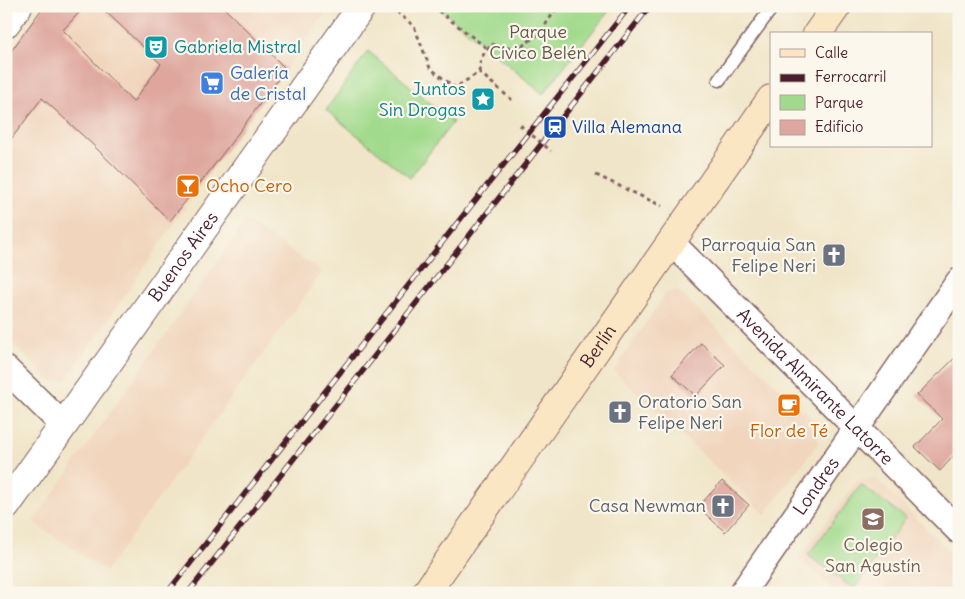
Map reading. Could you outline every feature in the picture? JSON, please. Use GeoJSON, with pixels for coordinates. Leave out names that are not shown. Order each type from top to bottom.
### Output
{"type":"FeatureCollection","features":[{"type":"Feature","properties":{"kind":"main road"},"geometry":{"type":"LineString","coordinates":[[818,32],[836,6]]}},
{"type":"Feature","properties":{"kind":"main road","name":"Berlín"},"geometry":{"type":"LineString","coordinates":[[426,593],[770,100]]}},
{"type":"Feature","properties":{"kind":"street"},"geometry":{"type":"LineString","coordinates":[[6,23],[18,6]]}},
{"type":"Feature","properties":{"kind":"street","name":"Buenos Aires"},"geometry":{"type":"LineString","coordinates":[[6,506],[362,6]]}},
{"type":"Feature","properties":{"kind":"street","name":"Avenida Almirante Latorre"},"geometry":{"type":"LineString","coordinates":[[671,242],[959,531]]}},
{"type":"Feature","properties":{"kind":"street","name":"Londres"},"geometry":{"type":"LineString","coordinates":[[742,593],[959,281]]}},
{"type":"Feature","properties":{"kind":"street"},"geometry":{"type":"LineString","coordinates":[[6,369],[63,425]]}},
{"type":"Feature","properties":{"kind":"lane"},"geometry":{"type":"LineString","coordinates":[[719,80],[773,6]]}},
{"type":"Feature","properties":{"kind":"path"},"geometry":{"type":"LineString","coordinates":[[432,6],[488,49]]}},
{"type":"Feature","properties":{"kind":"path"},"geometry":{"type":"LineString","coordinates":[[389,7],[414,26],[430,68],[455,88],[479,72],[481,58],[491,44],[517,50],[540,33],[558,6]]}},
{"type":"Feature","properties":{"kind":"path"},"geometry":{"type":"LineString","coordinates":[[479,72],[512,100]]}},
{"type":"Feature","properties":{"kind":"path"},"geometry":{"type":"LineString","coordinates":[[520,125],[551,151]]}},
{"type":"Feature","properties":{"kind":"path"},"geometry":{"type":"LineString","coordinates":[[596,174],[688,218]]}},
{"type":"Feature","properties":{"kind":"shaded area"},"geometry":{"type":"Polygon","coordinates":[[[44,6],[330,6],[212,169],[66,380],[50,381],[6,337],[6,58],[44,6]]]}},
{"type":"Feature","properties":{"kind":"shaded area"},"geometry":{"type":"Polygon","coordinates":[[[246,221],[322,272],[106,571],[33,522],[246,221]]]}},
{"type":"Feature","properties":{"kind":"shaded area"},"geometry":{"type":"Polygon","coordinates":[[[678,291],[814,421],[818,443],[765,514],[614,371],[666,293],[678,291]]]}},
{"type":"Feature","properties":{"kind":"shaded area","name":"Colegio San Agustín"},"geometry":{"type":"Polygon","coordinates":[[[876,479],[959,561],[959,593],[838,593],[799,558],[858,480],[876,479]]]}},
{"type":"Feature","properties":{"kind":"green space","name":"Parque Cívico Belén"},"geometry":{"type":"Polygon","coordinates":[[[437,6],[613,6],[543,94],[437,6]]]}},
{"type":"Feature","properties":{"kind":"green space"},"geometry":{"type":"Polygon","coordinates":[[[368,51],[453,122],[410,178],[326,110],[368,51]]]}},
{"type":"Feature","properties":{"kind":"green space"},"geometry":{"type":"Polygon","coordinates":[[[861,485],[906,518],[854,589],[808,555],[861,485]]]}},
{"type":"Feature","properties":{"kind":"building"},"geometry":{"type":"Polygon","coordinates":[[[44,6],[85,6],[63,30],[133,102],[161,64],[100,6],[222,6],[286,69],[170,221],[42,98],[6,146],[6,58],[44,6]]]}},
{"type":"Feature","properties":{"kind":"building"},"geometry":{"type":"Polygon","coordinates":[[[701,343],[725,365],[696,396],[672,375],[701,343]]]}},
{"type":"Feature","properties":{"kind":"building"},"geometry":{"type":"Polygon","coordinates":[[[959,354],[959,450],[940,471],[915,447],[942,419],[917,395],[959,354]]]}},
{"type":"Feature","properties":{"kind":"building","name":"Casa Newman"},"geometry":{"type":"Polygon","coordinates":[[[722,481],[749,505],[725,532],[698,507],[722,481]]]}},
{"type":"Feature","properties":{"kind":"railway"},"geometry":{"type":"LineString","coordinates":[[167,593],[630,6]]}},
{"type":"Feature","properties":{"kind":"railway"},"geometry":{"type":"LineString","coordinates":[[188,593],[650,6]]}},
{"type":"Feature","properties":{"kind":"place","name":"Gabriela Mistral"},"geometry":{"type":"Point","coordinates":[156,47]}},
{"type":"Feature","properties":{"kind":"place","name":"Galería de Cristal"},"geometry":{"type":"Point","coordinates":[212,83]}},
{"type":"Feature","properties":{"kind":"place","name":"Juntos Sin Drogas"},"geometry":{"type":"Point","coordinates":[483,99]}},
{"type":"Feature","properties":{"kind":"place","name":"Villa Alemana"},"geometry":{"type":"Point","coordinates":[555,127]}},
{"type":"Feature","properties":{"kind":"place","name":"Ocho Cero"},"geometry":{"type":"Point","coordinates":[188,186]}},
{"type":"Feature","properties":{"kind":"place","name":"Parroquia San Felipe Neri"},"geometry":{"type":"Point","coordinates":[834,255]}},
{"type":"Feature","properties":{"kind":"place","name":"Flor de Té"},"geometry":{"type":"Point","coordinates":[789,405]}},
{"type":"Feature","properties":{"kind":"place","name":"Oratorio San Felipe Neri"},"geometry":{"type":"Point","coordinates":[620,412]}},
{"type":"Feature","properties":{"kind":"place","name":"Casa Newman"},"geometry":{"type":"Point","coordinates":[723,506]}},
{"type":"Feature","properties":{"kind":"place","name":"Colegio San Agustín"},"geometry":{"type":"Point","coordinates":[873,519]}}]}
